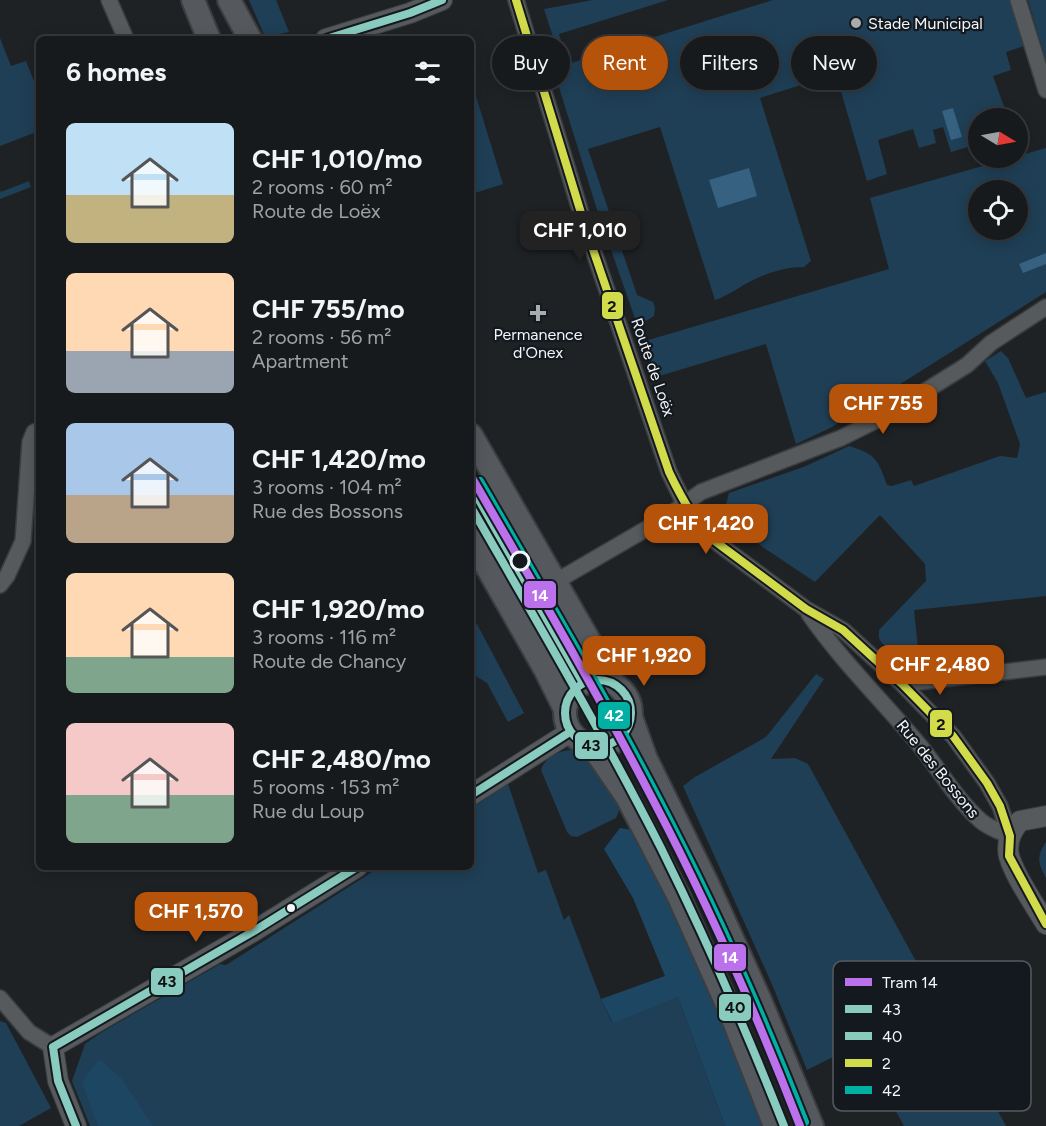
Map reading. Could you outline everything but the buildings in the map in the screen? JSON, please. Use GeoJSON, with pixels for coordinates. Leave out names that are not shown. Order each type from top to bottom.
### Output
{"type":"FeatureCollection","features":[{"type":"Feature","properties":{"kind":"main road"},"geometry":{"type":"LineString","coordinates":[[193,0],[208,36]]}},
{"type":"Feature","properties":{"kind":"main road"},"geometry":{"type":"LineString","coordinates":[[229,0],[248,36]]}},
{"type":"Feature","properties":{"kind":"main road"},"geometry":{"type":"LineString","coordinates":[[474,440],[614,684],[625,694],[629,702],[631,717],[646,759],[755,988],[812,1126]]}},
{"type":"Feature","properties":{"kind":"main road"},"geometry":{"type":"LineString","coordinates":[[474,544],[565,709]]}},
{"type":"Feature","properties":{"kind":"main road"},"geometry":{"type":"LineString","coordinates":[[614,684],[596,680],[583,683],[572,693],[565,709],[570,732],[584,743],[601,746],[616,741],[625,732],[631,717]]}},
{"type":"Feature","properties":{"kind":"main road"},"geometry":{"type":"LineString","coordinates":[[592,746],[627,797],[674,887],[730,1011],[775,1126]]}},
{"type":"Feature","properties":{"kind":"street"},"geometry":{"type":"LineString","coordinates":[[110,0],[125,36]]}},
{"type":"Feature","properties":{"kind":"street"},"geometry":{"type":"LineString","coordinates":[[336,36],[410,14],[442,0]]}},
{"type":"Feature","properties":{"kind":"street"},"geometry":{"type":"LineString","coordinates":[[1018,0],[1046,90]]}},
{"type":"Feature","properties":{"kind":"street","name":"Route de Loëx"},"geometry":{"type":"LineString","coordinates":[[516,2],[585,226],[669,472],[684,503]]}},
{"type":"Feature","properties":{"kind":"street"},"geometry":{"type":"LineString","coordinates":[[555,582],[666,518],[701,492],[841,438],[887,415],[967,364],[991,342],[1046,307]]}},
{"type":"Feature","properties":{"kind":"street"},"geometry":{"type":"LineString","coordinates":[[0,585],[7,576],[23,542],[30,442],[36,431]]}},
{"type":"Feature","properties":{"kind":"street","name":"Rue des Bossons"},"geometry":{"type":"LineString","coordinates":[[684,503],[708,536],[806,609],[843,630],[902,684],[953,736],[987,783],[1000,806],[1010,836],[1009,856],[1046,924]]}},
{"type":"Feature","properties":{"kind":"street","name":"Rue des Bossons"},"geometry":{"type":"LineString","coordinates":[[806,609],[830,643],[923,749],[962,801],[983,824],[1010,836]]}},
{"type":"Feature","properties":{"kind":"street"},"geometry":{"type":"LineString","coordinates":[[902,684],[1046,667]]}},
{"type":"Feature","properties":{"kind":"street"},"geometry":{"type":"LineString","coordinates":[[474,793],[570,732]]}},
{"type":"Feature","properties":{"kind":"street"},"geometry":{"type":"LineString","coordinates":[[1010,836],[1020,821],[1046,816]]}},
{"type":"Feature","properties":{"kind":"street"},"geometry":{"type":"LineString","coordinates":[[53,1047],[254,931],[352,870]]}},
{"type":"Feature","properties":{"kind":"street"},"geometry":{"type":"LineString","coordinates":[[2,1005],[29,1032],[53,1047],[58,1081],[76,1126]]}},
{"type":"Feature","properties":{"kind":"shaded area"},"geometry":{"type":"Polygon","coordinates":[[[249,0],[276,0],[289,32],[265,36],[249,0]]]}},
{"type":"Feature","properties":{"kind":"shaded area"},"geometry":{"type":"Polygon","coordinates":[[[593,0],[668,0],[559,34],[560,36],[553,36],[544,9],[593,0]]]}},
{"type":"Feature","properties":{"kind":"shaded area"},"geometry":{"type":"Polygon","coordinates":[[[773,0],[1009,0],[1024,46],[1006,52],[1011,70],[993,76],[1004,108],[968,108],[968,147],[951,152],[943,127],[933,130],[936,143],[919,148],[913,129],[878,140],[887,174],[867,181],[841,90],[877,90],[877,36],[791,36],[791,88],[760,98],[811,261],[804,267],[784,269],[766,275],[715,300],[660,127],[588,149],[637,295],[653,302],[655,308],[654,316],[641,324],[636,321],[599,216],[560,90],[570,90],[570,63],[582,60],[582,90],[668,90],[668,36],[658,36],[773,0]]]}},
{"type":"Feature","properties":{"kind":"shaded area"},"geometry":{"type":"Polygon","coordinates":[[[1028,0],[1046,0],[1046,61],[1028,0]]]}},
{"type":"Feature","properties":{"kind":"shaded area"},"geometry":{"type":"Polygon","coordinates":[[[0,38],[11,66],[26,61],[36,86],[36,132],[0,146],[0,38]]]}},
{"type":"Feature","properties":{"kind":"shaded area"},"geometry":{"type":"Polygon","coordinates":[[[474,90],[503,184],[475,193],[474,191],[474,90]]]}},
{"type":"Feature","properties":{"kind":"shaded area"},"geometry":{"type":"Polygon","coordinates":[[[953,108],[962,137],[951,140],[942,111],[953,108]]]}},
{"type":"Feature","properties":{"kind":"shaded area"},"geometry":{"type":"Polygon","coordinates":[[[1046,148],[1046,292],[832,427],[796,444],[766,344],[656,377],[645,341],[889,269],[870,198],[976,168],[1028,168],[1028,153],[1046,148]]]}},
{"type":"Feature","properties":{"kind":"shaded area"},"geometry":{"type":"Polygon","coordinates":[[[749,168],[757,196],[718,208],[709,180],[749,168]]]}},
{"type":"Feature","properties":{"kind":"shaded area"},"geometry":{"type":"Polygon","coordinates":[[[29,181],[31,187],[0,199],[0,190],[1,192],[29,181]]]}},
{"type":"Feature","properties":{"kind":"shaded area"},"geometry":{"type":"Polygon","coordinates":[[[1046,253],[1046,264],[1023,273],[1019,264],[1046,253]]]}},
{"type":"Feature","properties":{"kind":"shaded area"},"geometry":{"type":"Polygon","coordinates":[[[1001,351],[1008,358],[1026,398],[1046,392],[1046,596],[914,610],[920,667],[909,669],[881,642],[879,630],[926,581],[925,564],[880,515],[815,582],[733,527],[726,511],[729,493],[806,466],[849,446],[871,455],[881,469],[887,485],[892,486],[911,480],[914,486],[1000,456],[1017,458],[1020,444],[998,383],[985,361],[1001,351]]]}},
{"type":"Feature","properties":{"kind":"shaded area"},"geometry":{"type":"Polygon","coordinates":[[[477,624],[524,713],[508,722],[487,683],[474,675],[474,626],[477,624]]]}},
{"type":"Feature","properties":{"kind":"shaded area"},"geometry":{"type":"Polygon","coordinates":[[[816,674],[824,679],[771,759],[795,758],[808,764],[916,961],[833,961],[833,1057],[807,1070],[771,982],[683,786],[766,737],[816,674]]]}},
{"type":"Feature","properties":{"kind":"shaded area"},"geometry":{"type":"Polygon","coordinates":[[[571,750],[580,753],[594,765],[621,806],[616,818],[577,837],[567,832],[541,770],[553,756],[571,750]]]}},
{"type":"Feature","properties":{"kind":"shaded area"},"geometry":{"type":"Polygon","coordinates":[[[508,784],[538,873],[546,870],[564,920],[569,915],[612,1022],[678,997],[725,1126],[90,1126],[72,1081],[85,1044],[220,964],[226,965],[375,870],[474,870],[474,806],[508,784]]]}},
{"type":"Feature","properties":{"kind":"shaded area"},"geometry":{"type":"Polygon","coordinates":[[[620,828],[632,830],[677,918],[727,1031],[763,1126],[725,1126],[678,997],[613,1023],[601,999],[665,976],[633,898],[604,849],[620,828]]]}},
{"type":"Feature","properties":{"kind":"shaded area"},"geometry":{"type":"Polygon","coordinates":[[[1046,842],[1046,878],[1039,860],[1046,842]]]}},
{"type":"Feature","properties":{"kind":"shaded area"},"geometry":{"type":"Polygon","coordinates":[[[0,1021],[6,1023],[51,1108],[19,1126],[0,1126],[0,1021]]]}},
{"type":"Feature","properties":{"kind":"shaded area"},"geometry":{"type":"Polygon","coordinates":[[[99,1059],[122,1079],[153,1126],[98,1126],[82,1082],[99,1059]]]}},
{"type":"Feature","properties":{"kind":"shaded area"},"geometry":{"type":"Polygon","coordinates":[[[896,1111],[998,1111],[1006,1126],[904,1126],[896,1111]]]}},
{"type":"Feature","properties":{"kind":"tram line","name":"14"},"geometry":{"type":"LineString","coordinates":[[474,481],[587,677],[674,840],[731,961],[800,1126]]}},
{"type":"Feature","properties":{"kind":"transit line","name":"43"},"geometry":{"type":"LineString","coordinates":[[336,36],[410,13],[442,0]]}},
{"type":"Feature","properties":{"kind":"transit line","name":"2"},"geometry":{"type":"LineString","coordinates":[[516,0],[585,226],[669,472],[686,505],[708,536],[806,609],[843,630],[902,684],[953,736],[987,783],[1000,806],[1010,836],[1009,856],[1046,924]]}},
{"type":"Feature","properties":{"kind":"transit line","name":"42"},"geometry":{"type":"LineString","coordinates":[[480,481],[656,793],[745,979],[805,1122]]}},
{"type":"Feature","properties":{"kind":"transit line","name":"43"},"geometry":{"type":"LineString","coordinates":[[474,491],[583,683]]}},
{"type":"Feature","properties":{"kind":"transit line","name":"40"},"geometry":{"type":"LineString","coordinates":[[474,512],[592,719],[661,848],[726,986],[784,1126]]}},
{"type":"Feature","properties":{"kind":"transit line","name":"43"},"geometry":{"type":"LineString","coordinates":[[598,680],[611,683],[621,690],[628,700],[631,713],[628,726],[621,736],[611,743],[598,746],[585,743],[575,736],[568,726],[565,713],[568,700],[575,690],[585,683],[598,680]]}},
{"type":"Feature","properties":{"kind":"transit line","name":"43"},"geometry":{"type":"LineString","coordinates":[[474,793],[570,732]]}},
{"type":"Feature","properties":{"kind":"transit line","name":"43"},"geometry":{"type":"LineString","coordinates":[[53,1047],[254,931],[352,870]]}},
{"type":"Feature","properties":{"kind":"transit line","name":"43"},"geometry":{"type":"LineString","coordinates":[[53,1047],[58,1081],[76,1126]]}},
{"type":"Feature","properties":{"kind":"place","name":"Stade Municipal"},"geometry":{"type":"Point","coordinates":[856,23]}},
{"type":"Feature","properties":{"kind":"place","name":"Permanence d'Onex"},"geometry":{"type":"Point","coordinates":[538,313]}}]}
